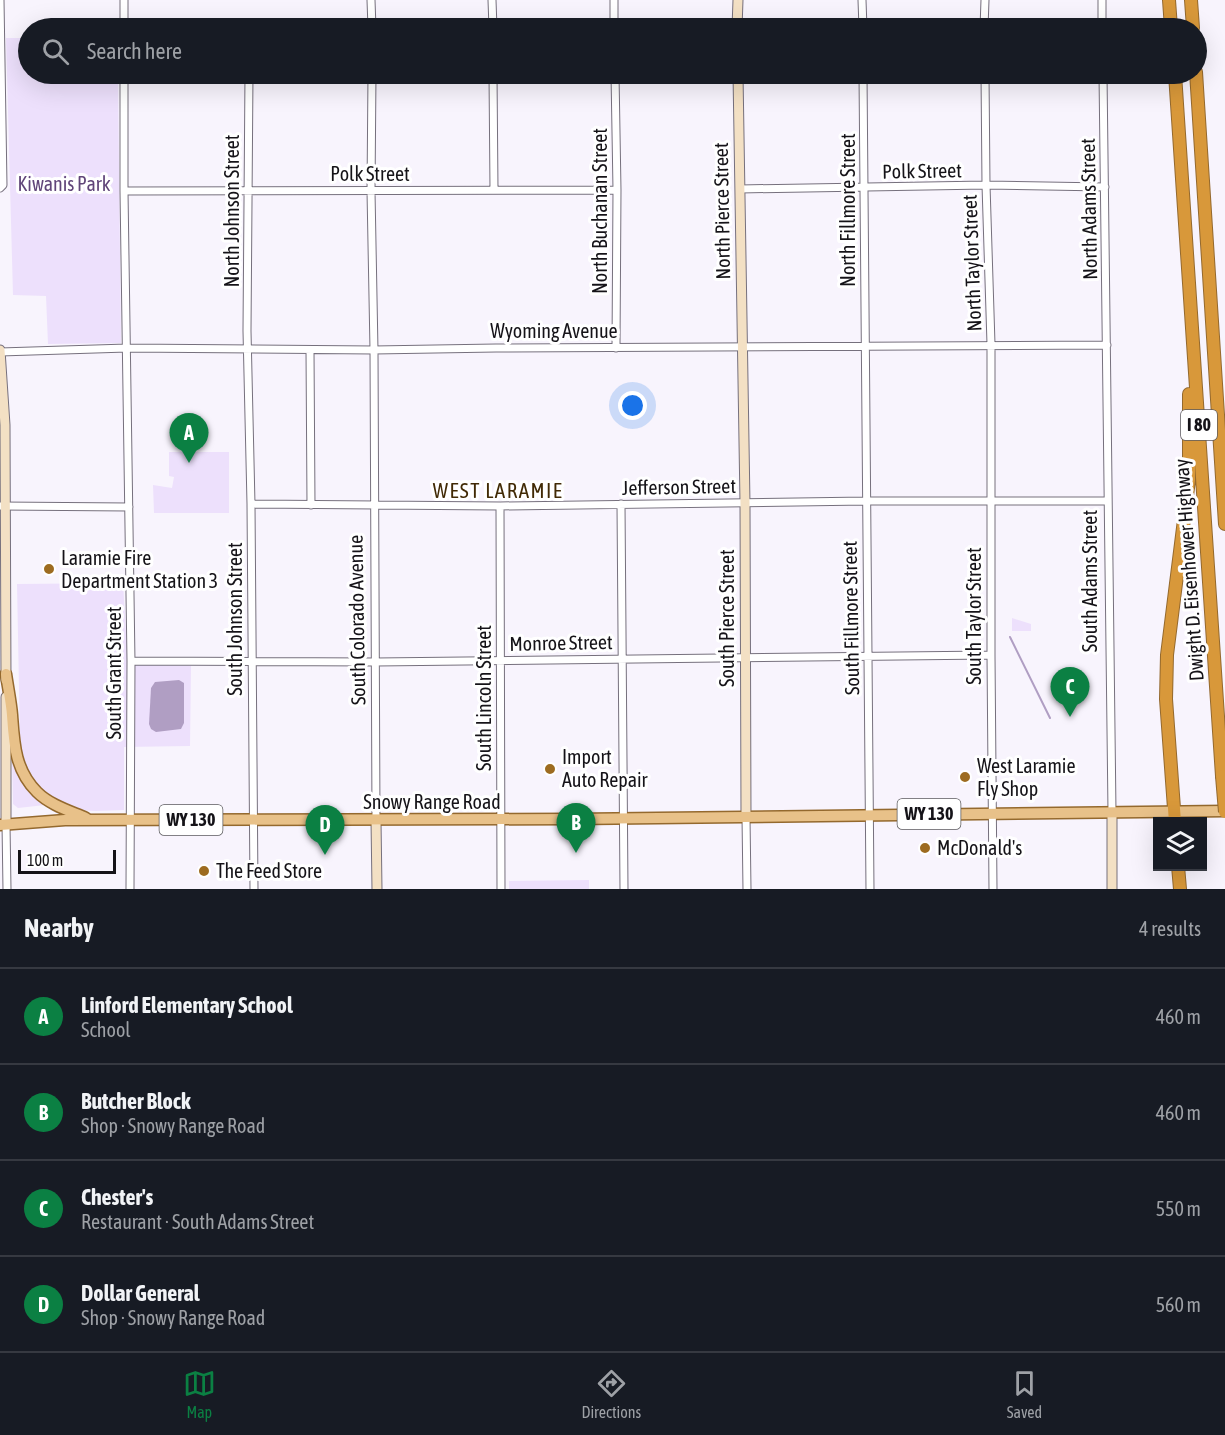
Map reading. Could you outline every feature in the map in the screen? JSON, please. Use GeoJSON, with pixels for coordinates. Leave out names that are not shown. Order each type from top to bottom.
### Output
{"type":"FeatureCollection","features":[{"type":"Feature","properties":{"kind":"highway"},"geometry":{"type":"LineString","coordinates":[[1170,0],[1171,18]]}},
{"type":"Feature","properties":{"kind":"highway"},"geometry":{"type":"LineString","coordinates":[[1191,0],[1192,18]]}},
{"type":"Feature","properties":{"kind":"highway","name":"Dwight D. Eisenhower Highway"},"geometry":{"type":"LineString","coordinates":[[1176,84],[1225,811]]}},
{"type":"Feature","properties":{"kind":"highway","name":"Dwight D. Eisenhower Highway"},"geometry":{"type":"LineString","coordinates":[[1198,84],[1225,524]]}},
{"type":"Feature","properties":{"kind":"highway"},"geometry":{"type":"LineString","coordinates":[[1209,250],[1225,403]]}},
{"type":"Feature","properties":{"kind":"highway"},"geometry":{"type":"LineString","coordinates":[[1175,816],[1166,699],[1167,655],[1189,480],[1190,288]]}},
{"type":"Feature","properties":{"kind":"highway"},"geometry":{"type":"LineString","coordinates":[[1178,871],[1180,889]]}},
{"type":"Feature","properties":{"kind":"main road"},"geometry":{"type":"LineString","coordinates":[[737,18],[738,0]]}},
{"type":"Feature","properties":{"kind":"main road","name":"North Pierce Street"},"geometry":{"type":"LineString","coordinates":[[738,84],[741,347]]}},
{"type":"Feature","properties":{"kind":"main road","name":"South Pierce Street"},"geometry":{"type":"LineString","coordinates":[[741,347],[745,502],[746,817]]}},
{"type":"Feature","properties":{"kind":"main road","name":"WY 130"},"geometry":{"type":"LineString","coordinates":[[0,351],[5,425],[3,506],[6,674],[3,824]]}},
{"type":"Feature","properties":{"kind":"main road","name":"WY 130"},"geometry":{"type":"LineString","coordinates":[[6,674],[12,714],[12,739],[16,759],[25,776],[37,792],[50,802],[92,820]]}},
{"type":"Feature","properties":{"kind":"main road","name":"Snowy Range Road"},"geometry":{"type":"LineString","coordinates":[[3,824],[92,820],[376,820],[1112,812],[1175,816],[1225,811]]}},
{"type":"Feature","properties":{"kind":"main road","name":"South Adams Street"},"geometry":{"type":"LineString","coordinates":[[1112,812],[1112,889]]}},
{"type":"Feature","properties":{"kind":"main road","name":"South Colorado Avenue"},"geometry":{"type":"LineString","coordinates":[[376,820],[377,889]]}},
{"type":"Feature","properties":{"kind":"street"},"geometry":{"type":"LineString","coordinates":[[0,0],[3,185],[0,188]]}},
{"type":"Feature","properties":{"kind":"street"},"geometry":{"type":"LineString","coordinates":[[124,0],[124,18]]}},
{"type":"Feature","properties":{"kind":"street"},"geometry":{"type":"LineString","coordinates":[[371,0],[372,18]]}},
{"type":"Feature","properties":{"kind":"street"},"geometry":{"type":"LineString","coordinates":[[492,0],[493,18]]}},
{"type":"Feature","properties":{"kind":"street"},"geometry":{"type":"LineString","coordinates":[[614,0],[614,18]]}},
{"type":"Feature","properties":{"kind":"street"},"geometry":{"type":"LineString","coordinates":[[862,0],[863,18]]}},
{"type":"Feature","properties":{"kind":"street"},"geometry":{"type":"LineString","coordinates":[[984,18],[985,0]]}},
{"type":"Feature","properties":{"kind":"street"},"geometry":{"type":"LineString","coordinates":[[1102,0],[1102,18]]}},
{"type":"Feature","properties":{"kind":"street","name":"South Grant Street"},"geometry":{"type":"LineString","coordinates":[[124,84],[131,661],[130,889]]}},
{"type":"Feature","properties":{"kind":"street","name":"North Johnson Street"},"geometry":{"type":"LineString","coordinates":[[248,348],[249,84]]}},
{"type":"Feature","properties":{"kind":"street","name":"South Colorado Avenue"},"geometry":{"type":"LineString","coordinates":[[372,84],[376,820]]}},
{"type":"Feature","properties":{"kind":"street"},"geometry":{"type":"LineString","coordinates":[[493,84],[494,190]]}},
{"type":"Feature","properties":{"kind":"street","name":"North Buchanan Street"},"geometry":{"type":"LineString","coordinates":[[615,84],[616,348]]}},
{"type":"Feature","properties":{"kind":"street","name":"North Fillmore Street"},"geometry":{"type":"LineString","coordinates":[[863,84],[865,346]]}},
{"type":"Feature","properties":{"kind":"street","name":"North Taylor Street"},"geometry":{"type":"LineString","coordinates":[[985,84],[992,344]]}},
{"type":"Feature","properties":{"kind":"street","name":"North Adams Street"},"geometry":{"type":"LineString","coordinates":[[1103,84],[1107,345]]}},
{"type":"Feature","properties":{"kind":"street","name":"Polk Street"},"geometry":{"type":"LineString","coordinates":[[740,189],[986,185],[1105,187]]}},
{"type":"Feature","properties":{"kind":"street","name":"Polk Street"},"geometry":{"type":"LineString","coordinates":[[124,191],[617,190]]}},
{"type":"Feature","properties":{"kind":"street","name":"Wyoming Avenue"},"geometry":{"type":"LineString","coordinates":[[0,351],[127,348],[374,351],[992,344],[1107,345]]}},
{"type":"Feature","properties":{"kind":"street","name":"South Taylor Street"},"geometry":{"type":"LineString","coordinates":[[992,344],[990,655],[993,889]]}},
{"type":"Feature","properties":{"kind":"street","name":"South Adams Street"},"geometry":{"type":"LineString","coordinates":[[1107,345],[1112,812]]}},
{"type":"Feature","properties":{"kind":"street","name":"South Fillmore Street"},"geometry":{"type":"LineString","coordinates":[[865,346],[870,889]]}},
{"type":"Feature","properties":{"kind":"street","name":"South Johnson Street"},"geometry":{"type":"LineString","coordinates":[[248,348],[255,889]]}},
{"type":"Feature","properties":{"kind":"street"},"geometry":{"type":"LineString","coordinates":[[309,350],[312,505]]}},
{"type":"Feature","properties":{"kind":"street","name":"Jefferson Street"},"geometry":{"type":"LineString","coordinates":[[251,504],[500,506],[866,501],[1108,501]]}},
{"type":"Feature","properties":{"kind":"street"},"geometry":{"type":"LineString","coordinates":[[621,504],[624,889]]}},
{"type":"Feature","properties":{"kind":"street"},"geometry":{"type":"LineString","coordinates":[[3,506],[129,507]]}},
{"type":"Feature","properties":{"kind":"street","name":"South Lincoln Street"},"geometry":{"type":"LineString","coordinates":[[500,506],[501,889]]}},
{"type":"Feature","properties":{"kind":"street","name":"Monroe Street"},"geometry":{"type":"LineString","coordinates":[[131,661],[376,662],[990,655]]}},
{"type":"Feature","properties":{"kind":"street","name":"South Pierce Street"},"geometry":{"type":"LineString","coordinates":[[746,817],[747,889]]}},
{"type":"Feature","properties":{"kind":"street"},"geometry":{"type":"LineString","coordinates":[[3,824],[7,889]]}},
{"type":"Feature","properties":{"kind":"green space","name":"Kiwanis Park"},"geometry":{"type":"Polygon","coordinates":[[[6,38],[18,38],[18,84],[118,84],[121,343],[48,344],[46,296],[13,295],[6,38]]]}},
{"type":"Feature","properties":{"kind":"green space"},"geometry":{"type":"Polygon","coordinates":[[[169,452],[229,452],[229,513],[154,513],[153,485],[172,488],[174,477],[169,476],[169,452]]]}},
{"type":"Feature","properties":{"kind":"green space"},"geometry":{"type":"Polygon","coordinates":[[[123,583],[128,665],[191,666],[190,746],[124,747],[124,810],[78,810],[64,805],[42,790],[30,775],[23,760],[20,741],[17,584],[123,583]]]}},
{"type":"Feature","properties":{"kind":"green space"},"geometry":{"type":"Polygon","coordinates":[[[1012,618],[1031,624],[1031,631],[1012,631],[1012,618]]]}},
{"type":"Feature","properties":{"kind":"green space"},"geometry":{"type":"Polygon","coordinates":[[[12,756],[45,805],[18,808],[13,804],[12,756]]]}},
{"type":"Feature","properties":{"kind":"green space"},"geometry":{"type":"Polygon","coordinates":[[[589,880],[589,889],[509,889],[509,881],[589,880]]]}},
{"type":"Feature","properties":{"kind":"shaded area"},"geometry":{"type":"Polygon","coordinates":[[[179,680],[184,683],[184,723],[181,729],[156,732],[149,724],[151,688],[155,682],[179,680]]]}},
{"type":"Feature","properties":{"kind":"waterway"},"geometry":{"type":"LineString","coordinates":[[1010,637],[1050,718]]}},
{"type":"Feature","properties":{"kind":"place","name":"Linford Elementary School"},"geometry":{"type":"Point","coordinates":[189,463]}},
{"type":"Feature","properties":{"kind":"place","name":"Laramie Fire Department Station 3"},"geometry":{"type":"Point","coordinates":[49,569]}},
{"type":"Feature","properties":{"kind":"place","name":"Chester's"},"geometry":{"type":"Point","coordinates":[1070,717]}},
{"type":"Feature","properties":{"kind":"place","name":"Import Auto Repair"},"geometry":{"type":"Point","coordinates":[550,769]}},
{"type":"Feature","properties":{"kind":"place","name":"West Laramie Fly Shop"},"geometry":{"type":"Point","coordinates":[965,777]}},
{"type":"Feature","properties":{"kind":"place","name":"McDonald's"},"geometry":{"type":"Point","coordinates":[925,848]}},
{"type":"Feature","properties":{"kind":"place","name":"Butcher Block"},"geometry":{"type":"Point","coordinates":[576,853]}},
{"type":"Feature","properties":{"kind":"place","name":"Dollar General"},"geometry":{"type":"Point","coordinates":[325,855]}},
{"type":"Feature","properties":{"kind":"place","name":"The Feed Store"},"geometry":{"type":"Point","coordinates":[204,871]}},
{"type":"Feature","properties":{"kind":"district","name":"WEST LARAMIE"},"geometry":{"type":"Point","coordinates":[498,491]}}]}
